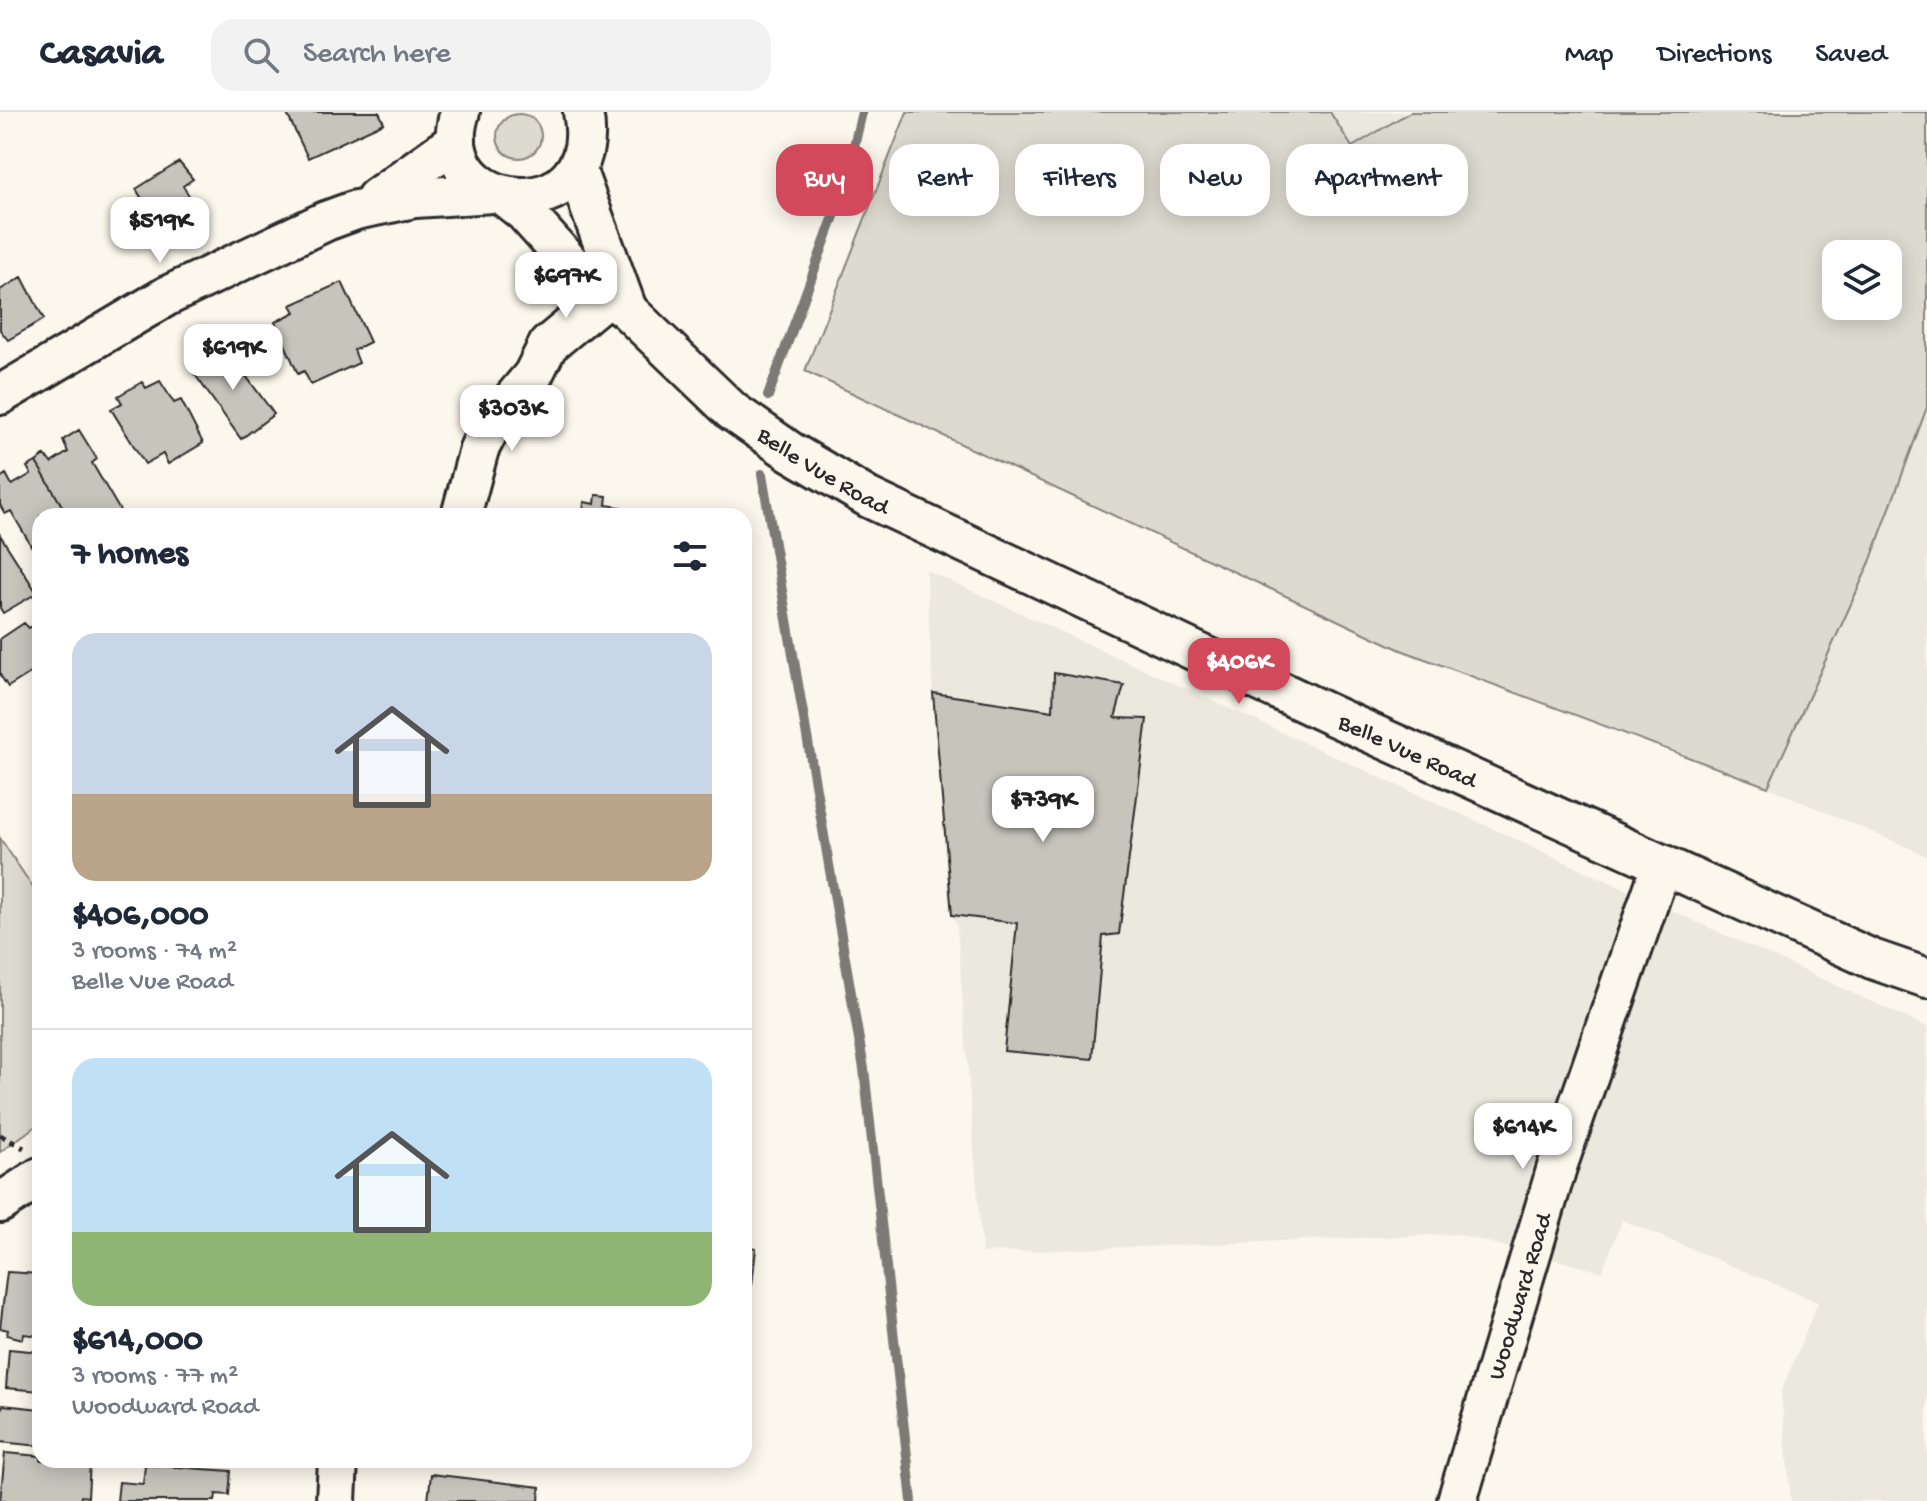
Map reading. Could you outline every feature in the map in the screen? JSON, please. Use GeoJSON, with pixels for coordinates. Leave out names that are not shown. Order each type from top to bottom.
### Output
{"type":"FeatureCollection","features":[{"type":"Feature","properties":{"kind":"street"},"geometry":{"type":"LineString","coordinates":[[580,161],[587,133],[583,112]]}},
{"type":"Feature","properties":{"kind":"street"},"geometry":{"type":"LineString","coordinates":[[0,395],[211,273],[293,234],[356,210],[415,198],[499,195],[526,199],[545,195],[563,184],[612,112]]}},
{"type":"Feature","properties":{"kind":"street"},"geometry":{"type":"LineString","coordinates":[[356,210],[436,159],[458,127]]}},
{"type":"Feature","properties":{"kind":"street","name":"Belle Vue Road"},"geometry":{"type":"LineString","coordinates":[[458,127],[462,162],[475,180],[524,212],[578,272],[617,297],[732,411],[791,452],[869,498],[1316,708],[1872,959],[1927,978]]}},
{"type":"Feature","properties":{"kind":"street","name":"Belle Vue Road"},"geometry":{"type":"LineString","coordinates":[[580,161],[617,297]]}},
{"type":"Feature","properties":{"kind":"street"},"geometry":{"type":"LineString","coordinates":[[463,508],[479,449],[492,424],[533,375],[548,345],[617,297]]}},
{"type":"Feature","properties":{"kind":"street","name":"Woodward Road"},"geometry":{"type":"LineString","coordinates":[[1457,1501],[1557,1167],[1662,864]]}},
{"type":"Feature","properties":{"kind":"street"},"geometry":{"type":"LineString","coordinates":[[0,1203],[32,1182]]}},
{"type":"Feature","properties":{"kind":"street"},"geometry":{"type":"LineString","coordinates":[[336,1501],[338,1468]]}},
{"type":"Feature","properties":{"kind":"shaded area"},"geometry":{"type":"Polygon","coordinates":[[[907,112],[1330,112],[1350,144],[1286,144],[1286,216],[1468,216],[1468,144],[1357,144],[1410,112],[1927,112],[1927,407],[1870,562],[1768,787],[1401,650],[805,371],[866,216],[873,216],[873,198],[889,158],[889,216],[999,216],[999,144],[894,144],[907,112]]]}},
{"type":"Feature","properties":{"kind":"shaded area"},"geometry":{"type":"Polygon","coordinates":[[[1330,112],[1410,112],[1357,144],[1350,144],[1330,112]]]}},
{"type":"Feature","properties":{"kind":"shaded area"},"geometry":{"type":"Polygon","coordinates":[[[519,114],[535,120],[541,136],[535,152],[519,158],[503,152],[497,136],[503,120],[519,114]]]}},
{"type":"Feature","properties":{"kind":"shaded area"},"geometry":{"type":"Polygon","coordinates":[[[1927,407],[1927,856],[1768,787],[1870,562],[1927,407]]]}},
{"type":"Feature","properties":{"kind":"shaded area"},"geometry":{"type":"Polygon","coordinates":[[[926,570],[1927,1027],[1927,1501],[1791,1501],[1781,1392],[1818,1302],[1622,1220],[1602,1272],[1457,1234],[982,1253],[957,926],[952,915],[933,693],[926,570]]]}},
{"type":"Feature","properties":{"kind":"shaded area"},"geometry":{"type":"Polygon","coordinates":[[[0,838],[32,886],[32,1129],[0,1152],[0,838]]]}},
{"type":"Feature","properties":{"kind":"building"},"geometry":{"type":"Polygon","coordinates":[[[286,112],[379,112],[384,123],[308,158],[286,112]]]}},
{"type":"Feature","properties":{"kind":"building"},"geometry":{"type":"Polygon","coordinates":[[[179,162],[193,179],[183,186],[205,221],[170,244],[136,189],[179,162]]]}},
{"type":"Feature","properties":{"kind":"building"},"geometry":{"type":"Polygon","coordinates":[[[22,277],[44,319],[8,340],[0,330],[0,290],[22,277]]]}},
{"type":"Feature","properties":{"kind":"building"},"geometry":{"type":"Polygon","coordinates":[[[342,282],[370,342],[354,350],[359,363],[311,385],[304,371],[298,374],[275,322],[295,312],[291,305],[342,282]]]}},
{"type":"Feature","properties":{"kind":"building"},"geometry":{"type":"Polygon","coordinates":[[[224,346],[274,414],[241,439],[191,369],[224,346]]]}},
{"type":"Feature","properties":{"kind":"building"},"geometry":{"type":"Polygon","coordinates":[[[160,381],[174,403],[181,400],[203,443],[168,464],[163,454],[145,464],[111,409],[122,403],[118,396],[142,382],[146,388],[160,381]]]}},
{"type":"Feature","properties":{"kind":"building"},"geometry":{"type":"Polygon","coordinates":[[[79,430],[97,459],[92,463],[118,508],[63,508],[36,462],[45,455],[51,463],[68,452],[63,440],[79,430]]]}},
{"type":"Feature","properties":{"kind":"building"},"geometry":{"type":"Polygon","coordinates":[[[36,462],[63,508],[32,508],[32,547],[11,511],[5,514],[0,505],[0,478],[6,474],[12,485],[31,474],[27,467],[36,462]]]}},
{"type":"Feature","properties":{"kind":"building"},"geometry":{"type":"Polygon","coordinates":[[[596,495],[607,496],[606,505],[621,508],[584,508],[584,502],[595,504],[596,495]]]}},
{"type":"Feature","properties":{"kind":"building"},"geometry":{"type":"Polygon","coordinates":[[[0,535],[32,585],[32,596],[3,613],[0,608],[0,535]]]}},
{"type":"Feature","properties":{"kind":"building"},"geometry":{"type":"Polygon","coordinates":[[[24,623],[29,628],[32,626],[32,672],[8,687],[0,675],[0,639],[24,623]]]}},
{"type":"Feature","properties":{"kind":"building"},"geometry":{"type":"Polygon","coordinates":[[[1054,673],[1124,685],[1115,718],[1147,719],[1119,934],[1103,936],[1092,1059],[1004,1051],[1017,923],[952,915],[933,693],[1053,711],[1054,673]]]}},
{"type":"Feature","properties":{"kind":"building"},"geometry":{"type":"Polygon","coordinates":[[[752,1247],[756,1248],[752,1285],[752,1247]]]}},
{"type":"Feature","properties":{"kind":"building"},"geometry":{"type":"Polygon","coordinates":[[[7,1272],[32,1274],[32,1335],[24,1334],[23,1339],[7,1335],[8,1330],[0,1328],[7,1272]]]}},
{"type":"Feature","properties":{"kind":"building"},"geometry":{"type":"Polygon","coordinates":[[[9,1349],[32,1351],[32,1390],[6,1388],[9,1349]]]}},
{"type":"Feature","properties":{"kind":"building"},"geometry":{"type":"Polygon","coordinates":[[[3,1405],[32,1408],[32,1445],[0,1442],[0,1411],[3,1405]]]}},
{"type":"Feature","properties":{"kind":"building"},"geometry":{"type":"Polygon","coordinates":[[[5,1453],[32,1455],[32,1468],[90,1468],[88,1497],[81,1496],[80,1501],[0,1501],[5,1453]]]}},
{"type":"Feature","properties":{"kind":"building"},"geometry":{"type":"Polygon","coordinates":[[[145,1468],[231,1471],[229,1495],[216,1494],[215,1501],[117,1501],[119,1482],[143,1484],[145,1468]]]}},
{"type":"Feature","properties":{"kind":"building"},"geometry":{"type":"Polygon","coordinates":[[[431,1474],[540,1487],[539,1501],[428,1501],[431,1474]]]}},
{"type":"Feature","properties":{"kind":"waterway"},"geometry":{"type":"LineString","coordinates":[[768,396],[844,189],[862,112]]}},
{"type":"Feature","properties":{"kind":"waterway"},"geometry":{"type":"LineString","coordinates":[[762,474],[864,1069],[912,1501]]}}]}
